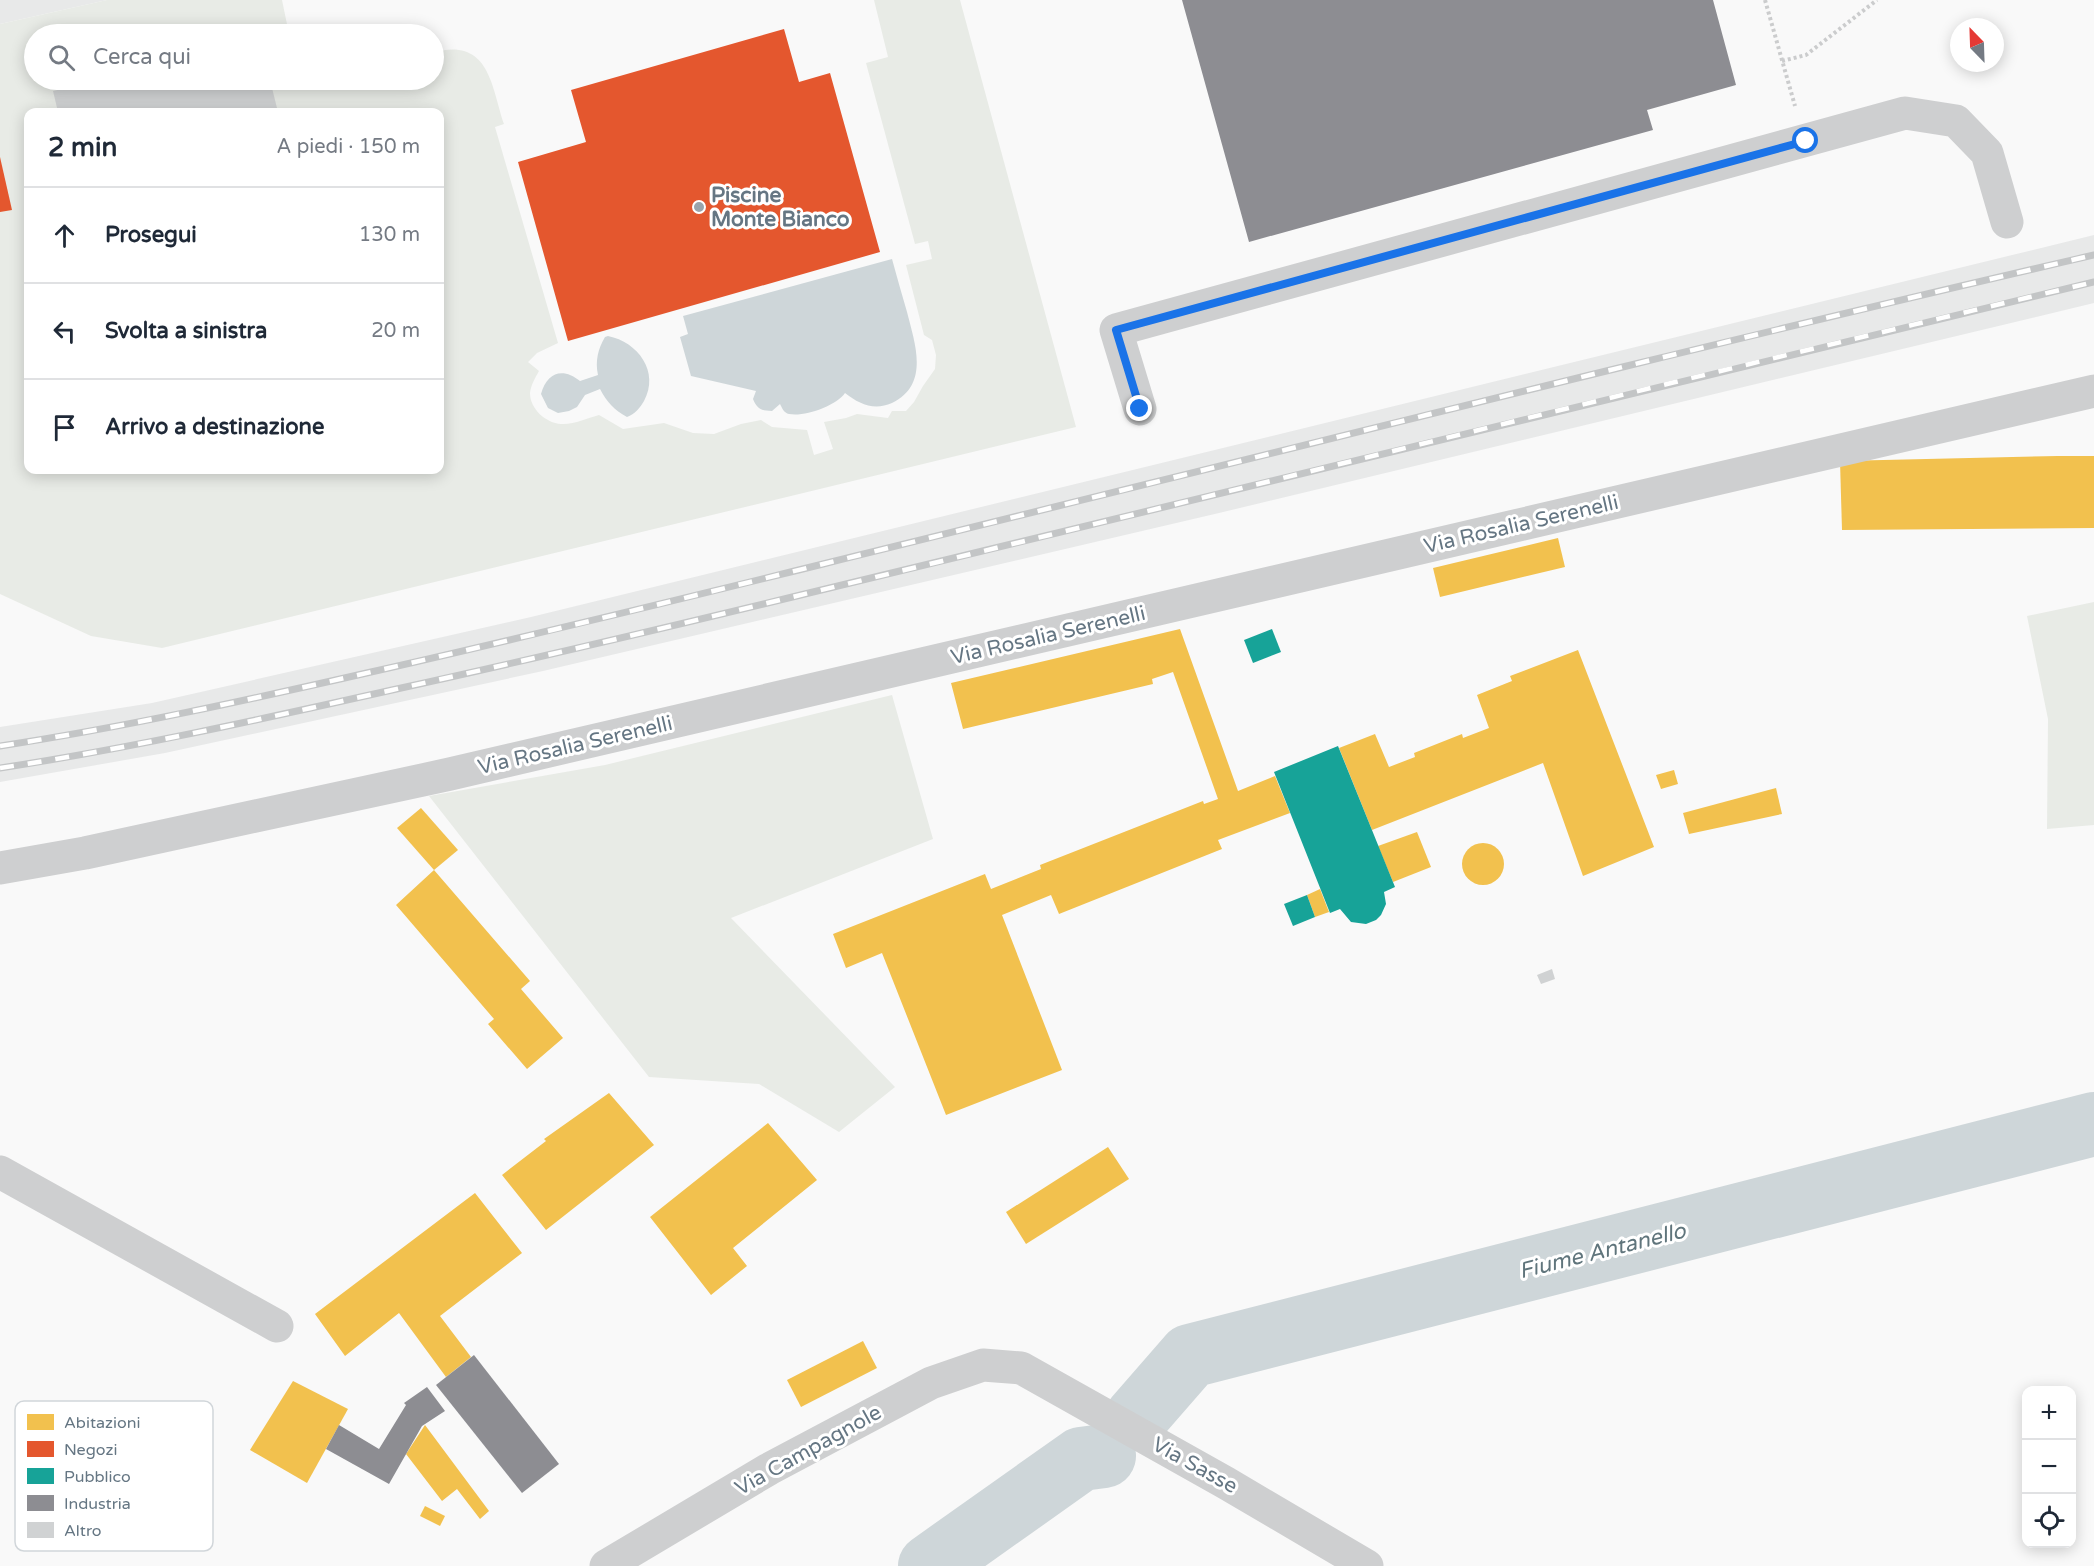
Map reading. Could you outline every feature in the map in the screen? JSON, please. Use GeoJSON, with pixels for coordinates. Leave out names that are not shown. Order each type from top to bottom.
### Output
{"type":"FeatureCollection","features":[{"type":"Feature","properties":{"kind":"street"},"geometry":{"type":"LineString","coordinates":[[1140,409],[1116,330],[1905,113],[1956,121],[1987,153],[2007,222]]}},
{"type":"Feature","properties":{"kind":"street","name":"Via Rosalia Serenelli"},"geometry":{"type":"LineString","coordinates":[[0,868],[85,853],[450,774],[2094,391]]}},
{"type":"Feature","properties":{"kind":"street"},"geometry":{"type":"LineString","coordinates":[[0,1172],[277,1326]]}},
{"type":"Feature","properties":{"kind":"street","name":"Via Campagnole"},"geometry":{"type":"LineString","coordinates":[[606,1566],[769,1469],[931,1383],[983,1365],[1021,1368]]}},
{"type":"Feature","properties":{"kind":"street","name":"Via Sasse"},"geometry":{"type":"LineString","coordinates":[[1021,1368],[1226,1483],[1367,1566]]}},
{"type":"Feature","properties":{"kind":"path"},"geometry":{"type":"LineString","coordinates":[[1765,0],[1806,141]]}},
{"type":"Feature","properties":{"kind":"path"},"geometry":{"type":"LineString","coordinates":[[1782,61],[1806,55],[1877,0]]}},
{"type":"Feature","properties":{"kind":"shaded area"},"geometry":{"type":"Polygon","coordinates":[[[0,0],[107,0],[0,24],[0,0]]]}},
{"type":"Feature","properties":{"kind":"shaded area"},"geometry":{"type":"Polygon","coordinates":[[[107,0],[282,0],[287,24],[24,24],[24,90],[444,90],[444,50],[452,49],[466,52],[477,58],[491,80],[504,124],[495,127],[558,343],[537,353],[528,362],[539,371],[530,393],[536,410],[550,421],[561,424],[599,415],[623,429],[664,423],[693,433],[714,434],[741,424],[761,420],[772,427],[807,430],[814,455],[833,449],[824,422],[857,414],[888,418],[892,411],[906,411],[935,369],[936,355],[932,340],[924,335],[906,265],[932,259],[928,241],[915,244],[866,63],[888,57],[874,0],[960,0],[1076,427],[162,648],[91,636],[0,594],[0,24],[107,0]]]}},
{"type":"Feature","properties":{"kind":"shaded area"},"geometry":{"type":"Polygon","coordinates":[[[2094,235],[2094,303],[1219,513],[543,671],[165,753],[0,782],[0,727],[152,703],[531,617],[2094,235]]]}},
{"type":"Feature","properties":{"kind":"shaded area"},"geometry":{"type":"Polygon","coordinates":[[[892,259],[907,312],[917,362],[912,385],[904,395],[892,403],[879,406],[867,405],[845,393],[841,398],[820,410],[803,414],[789,414],[780,404],[772,411],[765,411],[756,405],[753,399],[756,391],[691,376],[680,337],[688,334],[683,316],[892,259]]]}},
{"type":"Feature","properties":{"kind":"shaded area"},"geometry":{"type":"Polygon","coordinates":[[[608,336],[629,345],[637,352],[648,369],[648,390],[639,408],[627,417],[611,405],[600,389],[585,395],[577,407],[569,411],[558,413],[548,408],[541,394],[547,381],[556,374],[562,373],[580,381],[598,375],[599,351],[605,337],[608,336]]]}},
{"type":"Feature","properties":{"kind":"shaded area"},"geometry":{"type":"Polygon","coordinates":[[[2094,602],[2094,825],[2047,829],[2048,719],[2027,616],[2094,602]]]}},
{"type":"Feature","properties":{"kind":"shaded area"},"geometry":{"type":"Polygon","coordinates":[[[892,695],[933,839],[731,918],[895,1087],[839,1132],[759,1084],[649,1077],[429,796],[605,765],[892,695]]]}},
{"type":"Feature","properties":{"kind":"building: Abitazioni"},"geometry":{"type":"Polygon","coordinates":[[[2094,456],[2094,528],[1842,530],[1840,461],[2094,456]]]}},
{"type":"Feature","properties":{"kind":"building: Abitazioni"},"geometry":{"type":"Polygon","coordinates":[[[1558,538],[1565,567],[1440,597],[1433,568],[1558,538]]]}},
{"type":"Feature","properties":{"kind":"building: Abitazioni"},"geometry":{"type":"Polygon","coordinates":[[[1180,629],[1238,791],[1275,776],[1290,813],[1218,840],[1222,849],[1059,914],[1051,895],[1002,915],[1062,1070],[946,1115],[882,953],[846,968],[833,934],[985,874],[991,889],[1041,869],[1040,865],[1203,801],[1204,804],[1218,799],[1173,672],[1152,679],[1153,684],[963,729],[951,683],[1180,629]]]}},
{"type":"Feature","properties":{"kind":"building: Abitazioni"},"geometry":{"type":"Polygon","coordinates":[[[1578,650],[1654,847],[1583,876],[1543,763],[1372,830],[1339,748],[1375,734],[1389,767],[1415,757],[1414,753],[1462,734],[1463,738],[1489,728],[1477,695],[1512,681],[1510,676],[1578,650]]]}},
{"type":"Feature","properties":{"kind":"building: Abitazioni"},"geometry":{"type":"Polygon","coordinates":[[[1674,770],[1678,784],[1661,789],[1656,775],[1674,770]]]}},
{"type":"Feature","properties":{"kind":"building: Abitazioni"},"geometry":{"type":"Polygon","coordinates":[[[1776,788],[1782,814],[1689,834],[1683,813],[1776,788]]]}},
{"type":"Feature","properties":{"kind":"building: Abitazioni"},"geometry":{"type":"Polygon","coordinates":[[[421,808],[458,850],[434,870],[397,828],[421,808]]]}},
{"type":"Feature","properties":{"kind":"building: Abitazioni"},"geometry":{"type":"Polygon","coordinates":[[[1417,832],[1431,867],[1393,882],[1378,846],[1417,832]]]}},
{"type":"Feature","properties":{"kind":"building: Abitazioni"},"geometry":{"type":"Polygon","coordinates":[[[1483,843],[1498,849],[1504,864],[1498,879],[1483,885],[1468,879],[1462,864],[1468,849],[1483,843]]]}},
{"type":"Feature","properties":{"kind":"building: Abitazioni"},"geometry":{"type":"Polygon","coordinates":[[[434,870],[530,981],[521,989],[563,1038],[527,1069],[488,1024],[494,1019],[396,905],[434,870]]]}},
{"type":"Feature","properties":{"kind":"building: Abitazioni"},"geometry":{"type":"Polygon","coordinates":[[[1320,889],[1329,912],[1315,917],[1307,895],[1320,889]]]}},
{"type":"Feature","properties":{"kind":"building: Abitazioni"},"geometry":{"type":"Polygon","coordinates":[[[609,1093],[654,1145],[546,1230],[502,1175],[546,1141],[544,1139],[609,1093]]]}},
{"type":"Feature","properties":{"kind":"building: Abitazioni"},"geometry":{"type":"Polygon","coordinates":[[[768,1123],[817,1180],[733,1248],[747,1266],[711,1295],[650,1217],[768,1123]]]}},
{"type":"Feature","properties":{"kind":"building: Abitazioni"},"geometry":{"type":"Polygon","coordinates":[[[1108,1147],[1129,1179],[1026,1244],[1006,1212],[1108,1147]]]}},
{"type":"Feature","properties":{"kind":"building: Abitazioni"},"geometry":{"type":"Polygon","coordinates":[[[475,1193],[522,1253],[440,1316],[471,1357],[446,1377],[399,1313],[345,1356],[315,1314],[475,1193]]]}},
{"type":"Feature","properties":{"kind":"building: Abitazioni"},"geometry":{"type":"Polygon","coordinates":[[[863,1341],[877,1368],[801,1407],[787,1380],[863,1341]]]}},
{"type":"Feature","properties":{"kind":"building: Abitazioni"},"geometry":{"type":"Polygon","coordinates":[[[293,1381],[348,1409],[307,1483],[250,1450],[293,1381]]]}},
{"type":"Feature","properties":{"kind":"building: Abitazioni"},"geometry":{"type":"Polygon","coordinates":[[[425,1425],[489,1511],[480,1519],[457,1489],[442,1501],[406,1454],[425,1425]]]}},
{"type":"Feature","properties":{"kind":"building: Abitazioni"},"geometry":{"type":"Polygon","coordinates":[[[425,1506],[445,1516],[440,1526],[420,1516],[425,1506]]]}},
{"type":"Feature","properties":{"kind":"building: Negozi","name":"Piscine Monte Bianco"},"geometry":{"type":"Polygon","coordinates":[[[784,29],[799,82],[830,73],[880,252],[568,341],[518,162],[586,142],[571,90],[784,29]]]}},
{"type":"Feature","properties":{"kind":"building: Negozi"},"geometry":{"type":"Polygon","coordinates":[[[0,157],[12,210],[0,212],[0,157]]]}},
{"type":"Feature","properties":{"kind":"building: Pubblico"},"geometry":{"type":"Polygon","coordinates":[[[1272,629],[1281,652],[1253,663],[1244,640],[1272,629]]]}},
{"type":"Feature","properties":{"kind":"building: Pubblico"},"geometry":{"type":"Polygon","coordinates":[[[1338,746],[1395,887],[1384,892],[1386,904],[1381,915],[1366,924],[1351,922],[1340,909],[1330,913],[1274,772],[1338,746]]]}},
{"type":"Feature","properties":{"kind":"building: Pubblico"},"geometry":{"type":"Polygon","coordinates":[[[1307,895],[1315,917],[1293,926],[1284,904],[1307,895]]]}},
{"type":"Feature","properties":{"kind":"building: Industria"},"geometry":{"type":"Polygon","coordinates":[[[1182,0],[1713,0],[1736,85],[1647,110],[1653,130],[1249,242],[1182,0]]]}},
{"type":"Feature","properties":{"kind":"building: Industria"},"geometry":{"type":"Polygon","coordinates":[[[474,1355],[559,1464],[522,1493],[436,1385],[474,1355]]]}},
{"type":"Feature","properties":{"kind":"building: Industria"},"geometry":{"type":"Polygon","coordinates":[[[427,1387],[445,1411],[422,1426],[389,1484],[326,1449],[339,1425],[379,1449],[406,1405],[404,1403],[427,1387]]]}},
{"type":"Feature","properties":{"kind":"building: Altro"},"geometry":{"type":"Polygon","coordinates":[[[272,90],[277,108],[57,108],[53,91],[272,90]]]}},
{"type":"Feature","properties":{"kind":"building: Altro"},"geometry":{"type":"Polygon","coordinates":[[[1552,969],[1555,979],[1541,984],[1537,975],[1552,969]]]}},
{"type":"Feature","properties":{"kind":"waterway","name":"Fiume Antanello"},"geometry":{"type":"LineString","coordinates":[[1136,1418],[1190,1356],[2094,1124]]}},
{"type":"Feature","properties":{"kind":"waterway","name":"Fiume Antanello"},"geometry":{"type":"LineString","coordinates":[[930,1566],[1081,1459],[1104,1456]]}},
{"type":"Feature","properties":{"kind":"railway"},"geometry":{"type":"LineString","coordinates":[[0,746],[186,712],[484,646],[1617,368],[2094,255]]}},
{"type":"Feature","properties":{"kind":"railway"},"geometry":{"type":"LineString","coordinates":[[0,768],[197,732],[603,642],[2094,282]]}},
{"type":"Feature","properties":{"kind":"place","name":"Piscine Monte Bianco"},"geometry":{"type":"Point","coordinates":[699,207]}},
{"type":"Feature","properties":{"kind":"route"},"geometry":{"type":"LineString","coordinates":[[1140,409],[1116,330],[1806,141]]}}]}
